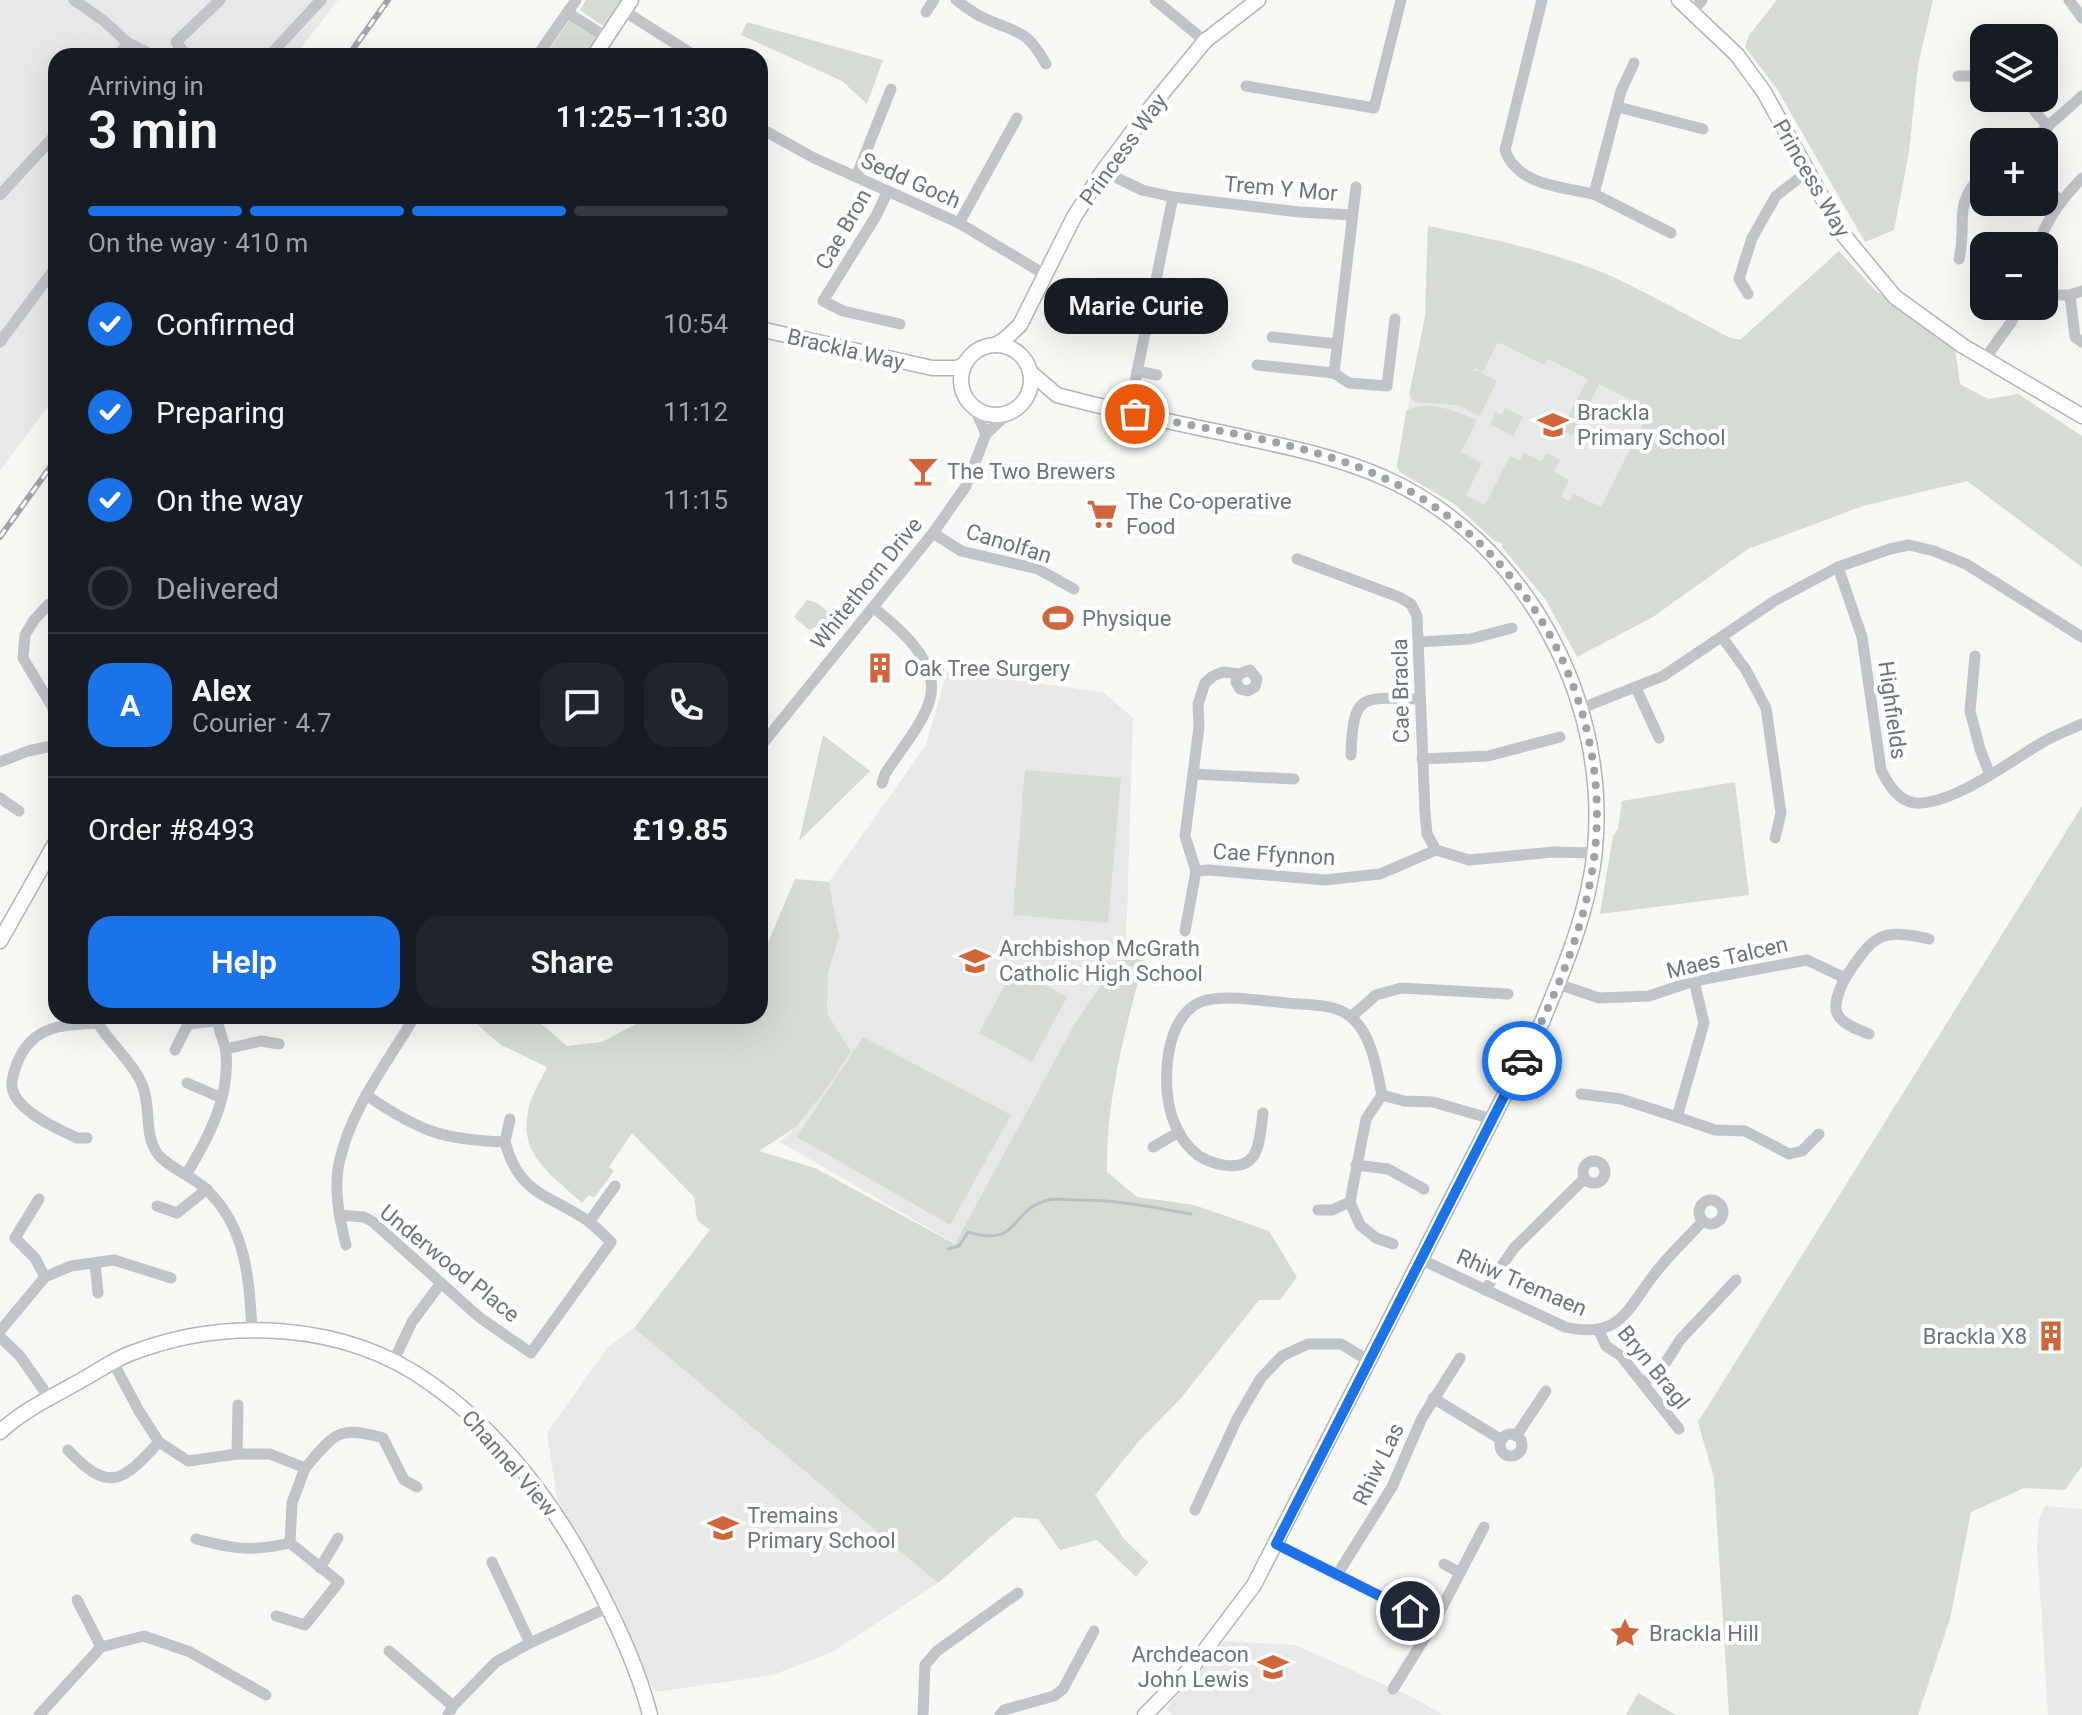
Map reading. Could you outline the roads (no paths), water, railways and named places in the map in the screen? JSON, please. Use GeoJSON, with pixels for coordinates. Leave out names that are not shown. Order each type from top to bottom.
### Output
{"type":"FeatureCollection","features":[{"type":"Feature","properties":{"kind":"street"},"geometry":{"type":"LineString","coordinates":[[74,0],[138,48]]}},
{"type":"Feature","properties":{"kind":"street"},"geometry":{"type":"LineString","coordinates":[[181,48],[176,42],[220,0]]}},
{"type":"Feature","properties":{"kind":"street"},"geometry":{"type":"LineString","coordinates":[[276,48],[321,0]]}},
{"type":"Feature","properties":{"kind":"street"},"geometry":{"type":"LineString","coordinates":[[543,48],[576,0]]}},
{"type":"Feature","properties":{"kind":"street"},"geometry":{"type":"LineString","coordinates":[[926,12],[934,0]]}},
{"type":"Feature","properties":{"kind":"street"},"geometry":{"type":"LineString","coordinates":[[956,0],[982,18],[1017,30],[1034,43],[1046,64]]}},
{"type":"Feature","properties":{"kind":"street"},"geometry":{"type":"LineString","coordinates":[[1155,0],[1205,41]]}},
{"type":"Feature","properties":{"kind":"street","name":"Princess Way"},"geometry":{"type":"LineString","coordinates":[[995,345],[1020,325],[1074,217],[1103,171],[1151,107],[1205,41],[1258,0]]}},
{"type":"Feature","properties":{"kind":"street"},"geometry":{"type":"LineString","coordinates":[[1246,86],[1374,108],[1401,0]]}},
{"type":"Feature","properties":{"kind":"street"},"geometry":{"type":"LineString","coordinates":[[1542,0],[1505,150],[1510,164],[1523,175],[1594,194],[1671,233]]}},
{"type":"Feature","properties":{"kind":"street","name":"Princess Way"},"geometry":{"type":"LineString","coordinates":[[1679,0],[1697,6],[1764,92],[1841,232],[1895,297],[1984,360],[2082,416]]}},
{"type":"Feature","properties":{"kind":"street"},"geometry":{"type":"LineString","coordinates":[[2069,0],[2082,18]]}},
{"type":"Feature","properties":{"kind":"street"},"geometry":{"type":"LineString","coordinates":[[599,48],[628,5],[684,48]]}},
{"type":"Feature","properties":{"kind":"street"},"geometry":{"type":"LineString","coordinates":[[568,13],[606,37]]}},
{"type":"Feature","properties":{"kind":"street"},"geometry":{"type":"LineString","coordinates":[[124,48],[128,43]]}},
{"type":"Feature","properties":{"kind":"street"},"geometry":{"type":"LineString","coordinates":[[1594,194],[1626,75],[1634,63]]}},
{"type":"Feature","properties":{"kind":"street"},"geometry":{"type":"LineString","coordinates":[[1958,76],[1970,76]]}},
{"type":"Feature","properties":{"kind":"street"},"geometry":{"type":"LineString","coordinates":[[856,177],[891,89]]}},
{"type":"Feature","properties":{"kind":"street"},"geometry":{"type":"LineString","coordinates":[[2036,112],[2048,127],[2082,96]]}},
{"type":"Feature","properties":{"kind":"street"},"geometry":{"type":"LineString","coordinates":[[1618,107],[1703,129]]}},
{"type":"Feature","properties":{"kind":"street"},"geometry":{"type":"LineString","coordinates":[[959,223],[1017,118]]}},
{"type":"Feature","properties":{"kind":"street","name":"Sedd Goch"},"geometry":{"type":"LineString","coordinates":[[768,132],[814,158],[959,223],[1044,274]]}},
{"type":"Feature","properties":{"kind":"street"},"geometry":{"type":"LineString","coordinates":[[0,195],[48,143]]}},
{"type":"Feature","properties":{"kind":"street","name":"Trem Y Mor"},"geometry":{"type":"LineString","coordinates":[[1103,171],[1142,190],[1173,197],[1352,215],[1334,373]]}},
{"type":"Feature","properties":{"kind":"street"},"geometry":{"type":"LineString","coordinates":[[1748,294],[1739,279],[1752,238],[1776,196],[1807,172]]}},
{"type":"Feature","properties":{"kind":"street"},"geometry":{"type":"LineString","coordinates":[[2043,232],[2061,200],[2082,178]]}},
{"type":"Feature","properties":{"kind":"street"},"geometry":{"type":"LineString","coordinates":[[1352,215],[1356,187]]}},
{"type":"Feature","properties":{"kind":"street","name":"Cae Bron"},"geometry":{"type":"LineString","coordinates":[[888,191],[823,301],[843,311],[900,324]]}},
{"type":"Feature","properties":{"kind":"street"},"geometry":{"type":"LineString","coordinates":[[1959,259],[1964,239],[1960,215],[1970,193]]}},
{"type":"Feature","properties":{"kind":"street"},"geometry":{"type":"LineString","coordinates":[[1157,375],[1136,377],[1173,197]]}},
{"type":"Feature","properties":{"kind":"street"},"geometry":{"type":"LineString","coordinates":[[0,342],[48,278]]}},
{"type":"Feature","properties":{"kind":"street"},"geometry":{"type":"LineString","coordinates":[[2076,293],[2075,337],[2082,342]]}},
{"type":"Feature","properties":{"kind":"street"},"geometry":{"type":"LineString","coordinates":[[1103,301],[1148,310]]}},
{"type":"Feature","properties":{"kind":"street"},"geometry":{"type":"LineString","coordinates":[[1257,365],[1334,373],[1349,383],[1387,386],[1395,319]]}},
{"type":"Feature","properties":{"kind":"street"},"geometry":{"type":"LineString","coordinates":[[1984,360],[2012,320]]}},
{"type":"Feature","properties":{"kind":"street","name":"Princess Way"},"geometry":{"type":"LineString","coordinates":[[1020,325],[1021,357]]}},
{"type":"Feature","properties":{"kind":"street","name":"Brackla Way"},"geometry":{"type":"LineString","coordinates":[[768,331],[932,368],[957,368],[965,364]]}},
{"type":"Feature","properties":{"kind":"street"},"geometry":{"type":"LineString","coordinates":[[1272,337],[1337,344]]}},
{"type":"Feature","properties":{"kind":"street"},"geometry":{"type":"LineString","coordinates":[[986,434],[969,401],[961,376],[973,354],[995,345],[1007,347],[1021,357],[1030,372],[1057,395]]}},
{"type":"Feature","properties":{"kind":"street","name":"Brackla Way"},"geometry":{"type":"LineString","coordinates":[[932,368],[969,401]]}},
{"type":"Feature","properties":{"kind":"street"},"geometry":{"type":"LineString","coordinates":[[1025,400],[1030,388],[1030,372]]}},
{"type":"Feature","properties":{"kind":"street"},"geometry":{"type":"LineString","coordinates":[[969,401],[987,414],[1003,415],[1025,400],[1057,395],[1331,457],[1409,490],[1454,521],[1482,546],[1534,607],[1553,639],[1582,708],[1591,746],[1598,805],[1595,853],[1575,944],[1542,1022],[1254,1585],[1213,1642],[1159,1704],[1145,1715]]}},
{"type":"Feature","properties":{"kind":"street","name":"Whitethorn Drive"},"geometry":{"type":"LineString","coordinates":[[768,736],[933,533],[966,486],[986,434],[1009,412]]}},
{"type":"Feature","properties":{"kind":"street","name":"Canolfan"},"geometry":{"type":"LineString","coordinates":[[933,533],[961,551],[1038,569],[1074,589]]}},
{"type":"Feature","properties":{"kind":"street"},"geometry":{"type":"LineString","coordinates":[[1582,708],[1663,676],[1776,600],[1838,567],[1909,545],[1966,564],[2082,637]]}},
{"type":"Feature","properties":{"kind":"street","name":"Cae Bracla"},"geometry":{"type":"LineString","coordinates":[[1297,559],[1399,597],[1411,604],[1417,616],[1427,834],[1436,850]]}},
{"type":"Feature","properties":{"kind":"street","name":"Highfields"},"geometry":{"type":"LineString","coordinates":[[1838,567],[1862,637],[1881,770],[1889,788],[1911,803],[1935,802],[1990,775],[2046,740],[2082,724]]}},
{"type":"Feature","properties":{"kind":"street"},"geometry":{"type":"LineString","coordinates":[[48,605],[25,635],[23,658],[48,700]]}},
{"type":"Feature","properties":{"kind":"street"},"geometry":{"type":"LineString","coordinates":[[874,608],[922,656],[930,680],[931,696],[927,709],[882,783]]}},
{"type":"Feature","properties":{"kind":"street"},"geometry":{"type":"LineString","coordinates":[[1420,642],[1470,639],[1512,628]]}},
{"type":"Feature","properties":{"kind":"street"},"geometry":{"type":"LineString","coordinates":[[1722,637],[1746,670],[1766,708],[1781,813],[1775,838]]}},
{"type":"Feature","properties":{"kind":"street"},"geometry":{"type":"LineString","coordinates":[[1975,656],[1970,711],[1990,775]]}},
{"type":"Feature","properties":{"kind":"street"},"geometry":{"type":"LineString","coordinates":[[1196,871],[1185,836],[1199,727],[1198,704],[1205,683],[1213,676],[1223,672],[1239,674]]}},
{"type":"Feature","properties":{"kind":"street"},"geometry":{"type":"LineString","coordinates":[[1636,688],[1659,738]]}},
{"type":"Feature","properties":{"kind":"street"},"geometry":{"type":"LineString","coordinates":[[1351,755],[1352,719],[1360,705],[1375,698],[1420,699]]}},
{"type":"Feature","properties":{"kind":"street"},"geometry":{"type":"LineString","coordinates":[[1422,759],[1488,756],[1560,737]]}},
{"type":"Feature","properties":{"kind":"street"},"geometry":{"type":"LineString","coordinates":[[0,762],[48,745]]}},
{"type":"Feature","properties":{"kind":"street"},"geometry":{"type":"LineString","coordinates":[[1193,774],[1294,779]]}},
{"type":"Feature","properties":{"kind":"street"},"geometry":{"type":"LineString","coordinates":[[0,798],[19,811]]}},
{"type":"Feature","properties":{"kind":"street"},"geometry":{"type":"LineString","coordinates":[[1436,850],[1469,860],[1554,852],[1595,853]]}},
{"type":"Feature","properties":{"kind":"street","name":"Cae Ffynnon"},"geometry":{"type":"LineString","coordinates":[[1185,931],[1196,871],[1325,880],[1380,874],[1436,850]]}},
{"type":"Feature","properties":{"kind":"street"},"geometry":{"type":"LineString","coordinates":[[0,941],[48,856]]}},
{"type":"Feature","properties":{"kind":"street"},"geometry":{"type":"LineString","coordinates":[[1869,1034],[1846,1026],[1836,1012],[1834,1000],[1845,978],[1864,950],[1883,935],[1900,932],[1929,939]]}},
{"type":"Feature","properties":{"kind":"street","name":"Maes Talcen"},"geometry":{"type":"LineString","coordinates":[[1558,984],[1599,998],[1649,996],[1694,981],[1807,960],[1845,978]]}},
{"type":"Feature","properties":{"kind":"street"},"geometry":{"type":"LineString","coordinates":[[1677,1117],[1704,1023],[1694,981]]}},
{"type":"Feature","properties":{"kind":"street"},"geometry":{"type":"LineString","coordinates":[[1351,1017],[1376,995],[1401,988],[1508,994]]}},
{"type":"Feature","properties":{"kind":"street"},"geometry":{"type":"LineString","coordinates":[[1263,1113],[1258,1145],[1246,1164],[1233,1166],[1200,1156],[1186,1144],[1169,1109],[1166,1089],[1173,1033],[1191,1007],[1207,1000],[1241,999],[1333,1007],[1351,1017],[1368,1045],[1382,1095],[1366,1119],[1350,1202],[1360,1225],[1376,1238],[1393,1244]]}},
{"type":"Feature","properties":{"kind":"street"},"geometry":{"type":"LineString","coordinates":[[72,1024],[38,1033],[21,1053],[5,1082],[25,1107],[64,1132],[77,1138],[87,1138]]}},
{"type":"Feature","properties":{"kind":"street"},"geometry":{"type":"LineString","coordinates":[[102,1024],[141,1080],[146,1095],[148,1128],[157,1153],[165,1162],[187,1173],[207,1189],[232,1221],[241,1242],[249,1282],[252,1330]]}},
{"type":"Feature","properties":{"kind":"street"},"geometry":{"type":"LineString","coordinates":[[175,1050],[188,1024]]}},
{"type":"Feature","properties":{"kind":"street"},"geometry":{"type":"LineString","coordinates":[[187,1173],[206,1142],[227,1077],[226,1049],[218,1024]]}},
{"type":"Feature","properties":{"kind":"street"},"geometry":{"type":"LineString","coordinates":[[346,1245],[339,1215],[339,1160],[350,1127],[366,1095],[410,1024]]}},
{"type":"Feature","properties":{"kind":"street"},"geometry":{"type":"LineString","coordinates":[[226,1049],[261,1041],[279,1044]]}},
{"type":"Feature","properties":{"kind":"street"},"geometry":{"type":"LineString","coordinates":[[187,1083],[222,1098]]}},
{"type":"Feature","properties":{"kind":"street"},"geometry":{"type":"LineString","coordinates":[[1581,1094],[1621,1099],[1715,1130],[1745,1131],[1789,1154],[1802,1151],[1819,1134]]}},
{"type":"Feature","properties":{"kind":"street"},"geometry":{"type":"LineString","coordinates":[[366,1095],[411,1123],[440,1136],[505,1142]]}},
{"type":"Feature","properties":{"kind":"street"},"geometry":{"type":"LineString","coordinates":[[1382,1095],[1404,1101],[1433,1102],[1492,1119]]}},
{"type":"Feature","properties":{"kind":"street"},"geometry":{"type":"LineString","coordinates":[[510,1119],[505,1142],[515,1170],[525,1183],[589,1222],[615,1186]]}},
{"type":"Feature","properties":{"kind":"street"},"geometry":{"type":"LineString","coordinates":[[1153,1147],[1179,1132]]}},
{"type":"Feature","properties":{"kind":"street"},"geometry":{"type":"LineString","coordinates":[[1356,1165],[1388,1169],[1424,1189]]}},
{"type":"Feature","properties":{"kind":"street"},"geometry":{"type":"LineString","coordinates":[[1485,1290],[1514,1248],[1585,1178]]}},
{"type":"Feature","properties":{"kind":"street"},"geometry":{"type":"LineString","coordinates":[[157,1206],[177,1213],[207,1189]]}},
{"type":"Feature","properties":{"kind":"street"},"geometry":{"type":"LineString","coordinates":[[39,1199],[15,1238],[35,1258],[45,1277]]}},
{"type":"Feature","properties":{"kind":"street"},"geometry":{"type":"LineString","coordinates":[[1318,1210],[1332,1210],[1350,1202]]}},
{"type":"Feature","properties":{"kind":"street","name":"Underwood Place"},"geometry":{"type":"LineString","coordinates":[[339,1215],[364,1217],[373,1222],[479,1317],[531,1353],[611,1242],[589,1222]]}},
{"type":"Feature","properties":{"kind":"street","name":"Rhiw Tremaen"},"geometry":{"type":"LineString","coordinates":[[1422,1260],[1565,1327],[1599,1331],[1614,1324],[1629,1311],[1654,1275],[1703,1221]]}},
{"type":"Feature","properties":{"kind":"street"},"geometry":{"type":"LineString","coordinates":[[50,1399],[20,1356],[0,1334],[45,1277],[71,1266],[114,1260],[171,1278]]}},
{"type":"Feature","properties":{"kind":"street"},"geometry":{"type":"LineString","coordinates":[[95,1263],[98,1293]]}},
{"type":"Feature","properties":{"kind":"street"},"geometry":{"type":"LineString","coordinates":[[1643,1384],[1666,1362],[1680,1340],[1736,1280]]}},
{"type":"Feature","properties":{"kind":"street"},"geometry":{"type":"LineString","coordinates":[[393,1362],[419,1312],[441,1283]]}},
{"type":"Feature","properties":{"kind":"street","name":"Channel View"},"geometry":{"type":"LineString","coordinates":[[0,1432],[113,1362],[163,1343],[202,1333],[252,1330],[303,1333],[335,1340],[393,1362],[427,1380],[486,1429],[563,1526],[609,1607],[650,1715]]}},
{"type":"Feature","properties":{"kind":"street","name":"Bryn Bragl"},"geometry":{"type":"LineString","coordinates":[[1599,1331],[1606,1346],[1621,1356],[1679,1429]]}},
{"type":"Feature","properties":{"kind":"street"},"geometry":{"type":"LineString","coordinates":[[1195,1510],[1237,1419],[1261,1378],[1282,1356],[1308,1344],[1341,1344],[1369,1361]]}},
{"type":"Feature","properties":{"kind":"street","name":"Rhiw Las"},"geometry":{"type":"LineString","coordinates":[[1337,1575],[1392,1487],[1433,1398],[1457,1372],[1460,1358]]}},
{"type":"Feature","properties":{"kind":"street"},"geometry":{"type":"LineString","coordinates":[[113,1362],[159,1442],[188,1461],[237,1454],[270,1454],[305,1468]]}},
{"type":"Feature","properties":{"kind":"street"},"geometry":{"type":"LineString","coordinates":[[1516,1436],[1546,1391]]}},
{"type":"Feature","properties":{"kind":"street"},"geometry":{"type":"LineString","coordinates":[[1433,1398],[1502,1440]]}},
{"type":"Feature","properties":{"kind":"street"},"geometry":{"type":"LineString","coordinates":[[1647,1413],[1659,1404]]}},
{"type":"Feature","properties":{"kind":"street"},"geometry":{"type":"LineString","coordinates":[[237,1454],[238,1405]]}},
{"type":"Feature","properties":{"kind":"street"},"geometry":{"type":"LineString","coordinates":[[290,1543],[292,1503],[305,1468],[335,1435],[355,1430],[383,1438],[404,1480],[417,1487]]}},
{"type":"Feature","properties":{"kind":"street"},"geometry":{"type":"LineString","coordinates":[[1509,1435],[1516,1436],[1522,1445],[1519,1452],[1513,1456],[1503,1452],[1500,1446],[1502,1440],[1509,1435]]}},
{"type":"Feature","properties":{"kind":"street"},"geometry":{"type":"LineString","coordinates":[[68,1450],[92,1472],[111,1479],[131,1471],[159,1442]]}},
{"type":"Feature","properties":{"kind":"street"},"geometry":{"type":"LineString","coordinates":[[1393,1689],[1434,1623],[1484,1527]]}},
{"type":"Feature","properties":{"kind":"street"},"geometry":{"type":"LineString","coordinates":[[320,1568],[338,1538]]}},
{"type":"Feature","properties":{"kind":"street"},"geometry":{"type":"LineString","coordinates":[[196,1539],[230,1548],[259,1550],[290,1543]]}},
{"type":"Feature","properties":{"kind":"street"},"geometry":{"type":"LineString","coordinates":[[276,1616],[305,1625],[339,1582],[290,1543]]}},
{"type":"Feature","properties":{"kind":"street"},"geometry":{"type":"LineString","coordinates":[[1276,1544],[1434,1623]]}},
{"type":"Feature","properties":{"kind":"street"},"geometry":{"type":"LineString","coordinates":[[492,1562],[530,1643]]}},
{"type":"Feature","properties":{"kind":"street"},"geometry":{"type":"LineString","coordinates":[[1444,1564],[1460,1573]]}},
{"type":"Feature","properties":{"kind":"street"},"geometry":{"type":"LineString","coordinates":[[923,1715],[925,1665],[937,1651],[1018,1593]]}},
{"type":"Feature","properties":{"kind":"street"},"geometry":{"type":"LineString","coordinates":[[77,1600],[101,1647]]}},
{"type":"Feature","properties":{"kind":"street"},"geometry":{"type":"LineString","coordinates":[[389,1651],[451,1711],[496,1662],[609,1607]]}},
{"type":"Feature","properties":{"kind":"street"},"geometry":{"type":"LineString","coordinates":[[1000,1715],[1004,1710],[1054,1696],[1063,1689],[1094,1631]]}},
{"type":"Feature","properties":{"kind":"street"},"geometry":{"type":"LineString","coordinates":[[39,1715],[101,1647],[144,1636],[190,1652],[266,1695]]}},
{"type":"Feature","properties":{"kind":"waterway"},"geometry":{"type":"LineString","coordinates":[[948,1249],[959,1246],[968,1232],[985,1236],[1006,1232],[1026,1211],[1051,1199],[1118,1202],[1191,1214]]}},
{"type":"Feature","properties":{"kind":"railway"},"geometry":{"type":"LineString","coordinates":[[354,48],[388,0]]}},
{"type":"Feature","properties":{"kind":"railway"},"geometry":{"type":"LineString","coordinates":[[0,537],[48,470]]}},
{"type":"Feature","properties":{"kind":"place","name":"Marie Curie"},"geometry":{"type":"Point","coordinates":[1135,414]}},
{"type":"Feature","properties":{"kind":"place","name":"Brackla Primary School"},"geometry":{"type":"Point","coordinates":[1553,425]}},
{"type":"Feature","properties":{"kind":"place","name":"The Two Brewers"},"geometry":{"type":"Point","coordinates":[923,471]}},
{"type":"Feature","properties":{"kind":"place","name":"The Co-operative Food"},"geometry":{"type":"Point","coordinates":[1102,514]}},
{"type":"Feature","properties":{"kind":"place","name":"Physique"},"geometry":{"type":"Point","coordinates":[1058,618]}},
{"type":"Feature","properties":{"kind":"place","name":"Oak Tree Surgery"},"geometry":{"type":"Point","coordinates":[880,668]}},
{"type":"Feature","properties":{"kind":"place","name":"Archbishop McGrath Catholic High School"},"geometry":{"type":"Point","coordinates":[975,961]}},
{"type":"Feature","properties":{"kind":"place","name":"Brackla X8"},"geometry":{"type":"Point","coordinates":[2051,1336]}},
{"type":"Feature","properties":{"kind":"place","name":"Tremains Primary School"},"geometry":{"type":"Point","coordinates":[723,1528]}},
{"type":"Feature","properties":{"kind":"place","name":"Brackla Hill"},"geometry":{"type":"Point","coordinates":[1625,1633]}},
{"type":"Feature","properties":{"kind":"place","name":"Archdeacon John Lewis"},"geometry":{"type":"Point","coordinates":[1273,1667]}}]}
